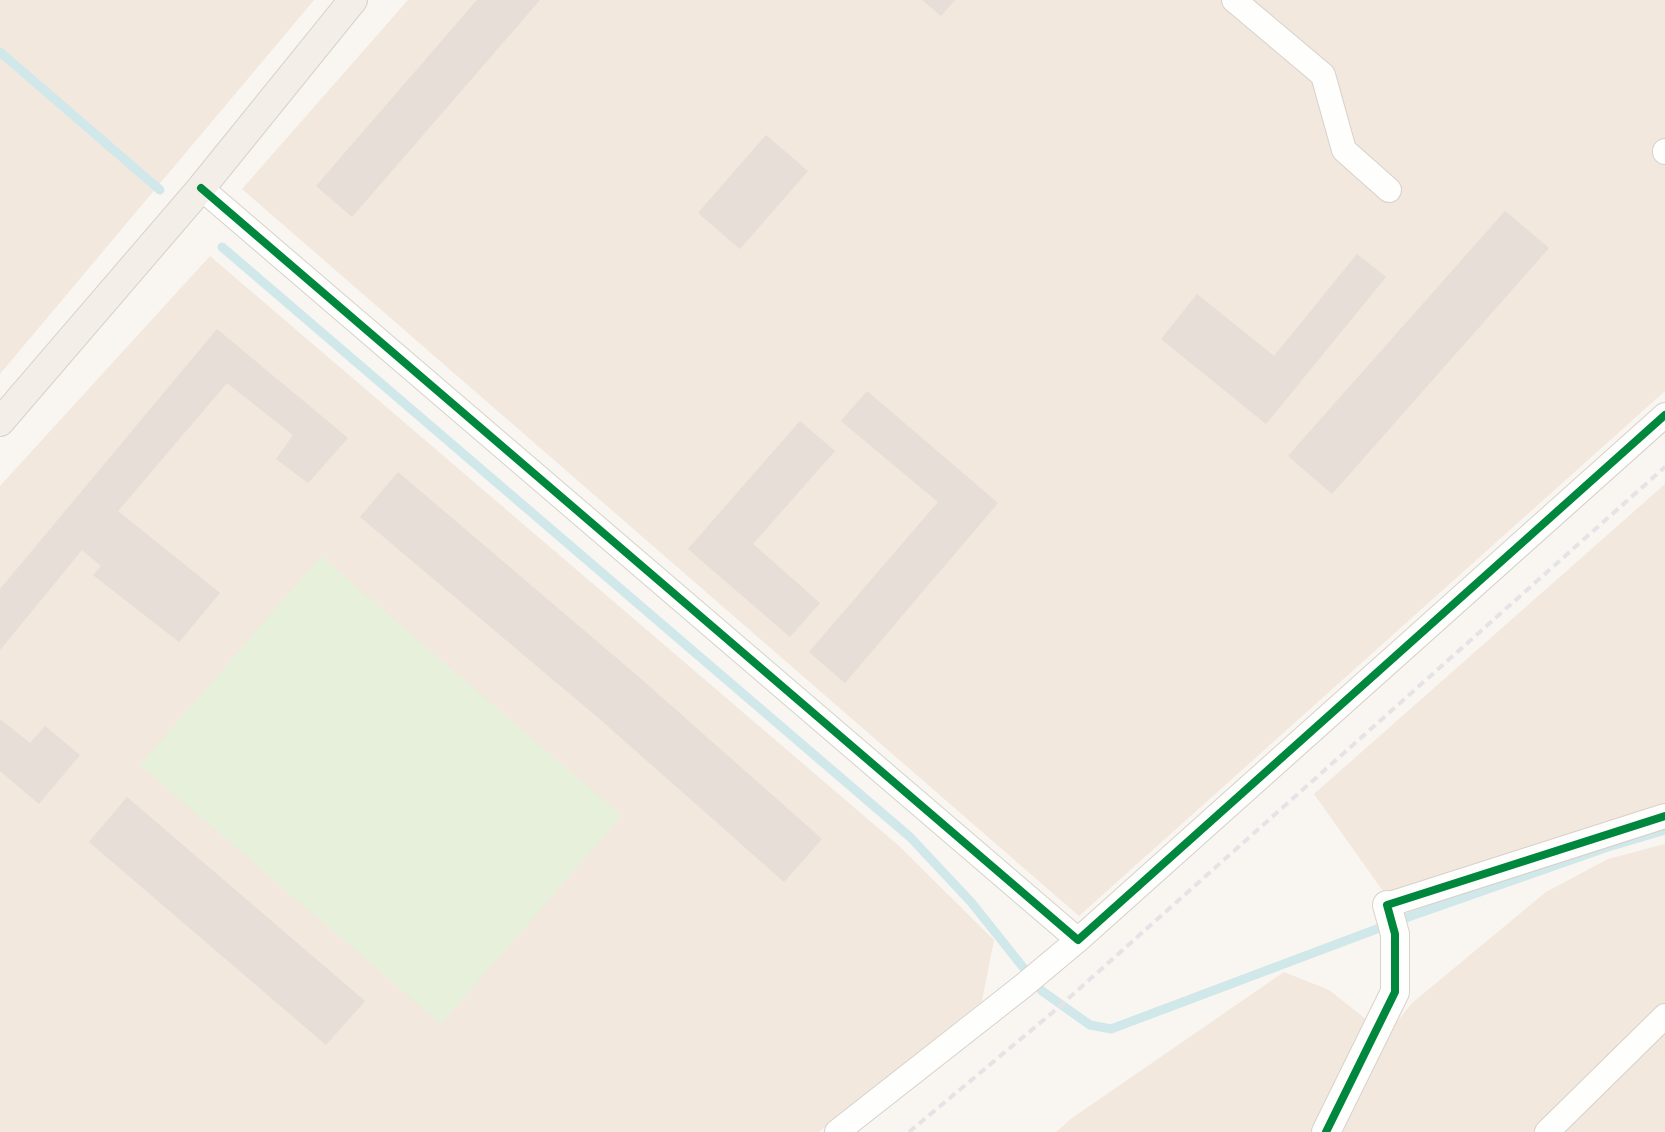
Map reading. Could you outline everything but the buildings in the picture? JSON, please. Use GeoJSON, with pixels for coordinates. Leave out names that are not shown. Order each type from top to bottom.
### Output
{"type":"FeatureCollection","features":[{"type":"Feature","properties":{"kind":"main road"},"geometry":{"type":"LineString","coordinates":[[0,422],[202,188],[353,0]]}},
{"type":"Feature","properties":{"kind":"street"},"geometry":{"type":"LineString","coordinates":[[1234,0],[1323,75],[1344,150],[1389,190]]}},
{"type":"Feature","properties":{"kind":"street"},"geometry":{"type":"LineString","coordinates":[[202,188],[1078,940]]}},
{"type":"Feature","properties":{"kind":"street"},"geometry":{"type":"LineString","coordinates":[[836,1132],[1023,986],[1078,940],[1665,415]]}},
{"type":"Feature","properties":{"kind":"street"},"geometry":{"type":"LineString","coordinates":[[1326,1132],[1395,992],[1395,934],[1387,904],[1665,816]]}},
{"type":"Feature","properties":{"kind":"street"},"geometry":{"type":"LineString","coordinates":[[1547,1132],[1665,1016]]}},
{"type":"Feature","properties":{"kind":"shaded area"},"geometry":{"type":"Polygon","coordinates":[[[0,0],[314,0],[0,374],[0,0]]]}},
{"type":"Feature","properties":{"kind":"shaded area"},"geometry":{"type":"Polygon","coordinates":[[[408,0],[1665,0],[1665,391],[1079,916],[242,189],[408,0]]]}},
{"type":"Feature","properties":{"kind":"shaded area"},"geometry":{"type":"Polygon","coordinates":[[[210,256],[898,845],[994,940],[982,1001],[819,1132],[0,1132],[0,486],[210,256]]]}},
{"type":"Feature","properties":{"kind":"shaded area"},"geometry":{"type":"Polygon","coordinates":[[[1665,484],[1665,808],[1385,894],[1314,794],[1665,484]]]}},
{"type":"Feature","properties":{"kind":"shaded area"},"geometry":{"type":"Polygon","coordinates":[[[1665,844],[1665,1132],[1056,1132],[1072,1118],[1284,972],[1329,990],[1386,1035],[1412,1003],[1546,892],[1608,859],[1665,844]]]}},
{"type":"Feature","properties":{"kind":"green space"},"geometry":{"type":"Polygon","coordinates":[[[321,556],[622,816],[441,1024],[140,765],[321,556]]]}},
{"type":"Feature","properties":{"kind":"waterway"},"geometry":{"type":"LineString","coordinates":[[0,52],[160,190]]}},
{"type":"Feature","properties":{"kind":"waterway"},"geometry":{"type":"LineString","coordinates":[[222,247],[910,837],[971,902],[1042,991],[1090,1025],[1111,1029],[1414,915],[1608,847],[1665,830]]}},
{"type":"Feature","properties":{"kind":"railway"},"geometry":{"type":"LineString","coordinates":[[909,1132],[1052,1013],[1665,467]]}},
{"type":"Feature","properties":{"kind":"cycle path"},"geometry":{"type":"LineString","coordinates":[[201,188],[1078,940],[1665,415]]}},
{"type":"Feature","properties":{"kind":"cycle path"},"geometry":{"type":"LineString","coordinates":[[1326,1132],[1395,992],[1395,934],[1387,905],[1665,816]]}}]}
